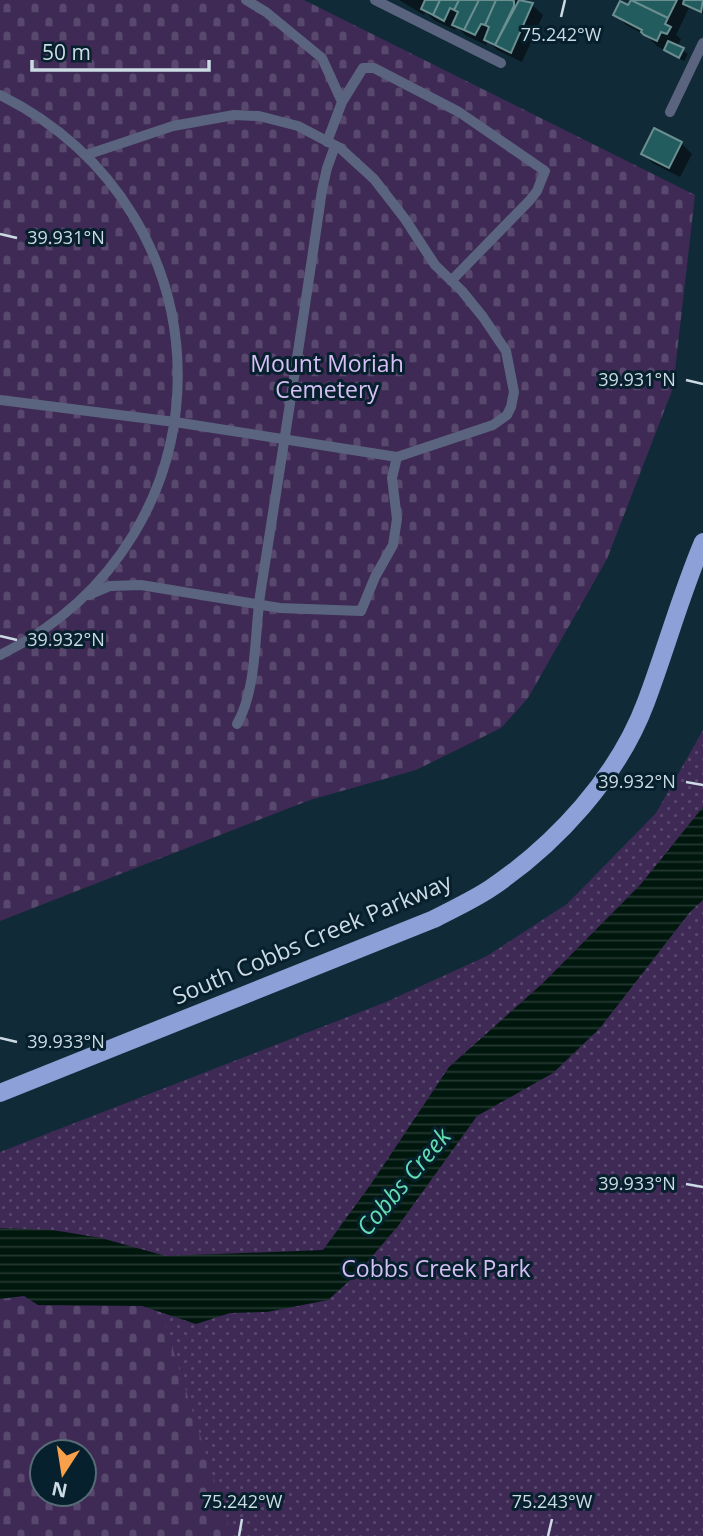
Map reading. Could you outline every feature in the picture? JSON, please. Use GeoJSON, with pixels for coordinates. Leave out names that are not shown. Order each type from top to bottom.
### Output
{"type":"FeatureCollection","features":[{"type":"Feature","properties":{"kind":"main road","name":"South Cobbs Creek Parkway"},"geometry":{"type":"LineString","coordinates":[[0,1093],[435,919],[490,888],[536,853],[588,799],[630,736],[645,705],[703,542]]}},
{"type":"Feature","properties":{"kind":"lane"},"geometry":{"type":"LineString","coordinates":[[246,0],[322,58],[342,102]]}},
{"type":"Feature","properties":{"kind":"lane"},"geometry":{"type":"LineString","coordinates":[[375,0],[501,62]]}},
{"type":"Feature","properties":{"kind":"lane"},"geometry":{"type":"LineString","coordinates":[[670,112],[703,43]]}},
{"type":"Feature","properties":{"kind":"lane"},"geometry":{"type":"LineString","coordinates":[[237,724],[245,710],[253,664],[258,605],[322,190],[342,102],[363,68],[374,68],[459,112],[545,171],[530,200],[451,281]]}},
{"type":"Feature","properties":{"kind":"lane"},"geometry":{"type":"LineString","coordinates":[[0,95],[42,119],[86,155],[106,177],[134,216],[162,278],[170,306],[178,364],[175,422],[161,477],[151,503],[122,553],[85,596],[41,632],[0,656]]}},
{"type":"Feature","properties":{"kind":"lane"},"geometry":{"type":"LineString","coordinates":[[0,400],[175,422],[397,457],[493,425],[507,415],[511,407],[514,392],[506,351],[483,317],[435,265],[405,219],[374,179],[331,144],[298,126],[259,116],[233,115],[173,126],[86,155]]}},
{"type":"Feature","properties":{"kind":"lane"},"geometry":{"type":"LineString","coordinates":[[85,596],[110,586],[126,584],[280,608],[361,611],[375,577],[393,545],[397,519],[392,478],[397,457]]}},
{"type":"Feature","properties":{"kind":"green space","name":"Mount Moriah Cemetery"},"geometry":{"type":"Polygon","coordinates":[[[0,0],[304,0],[695,195],[673,388],[607,559],[528,698],[501,728],[416,770],[310,800],[0,921],[0,0]]]}},
{"type":"Feature","properties":{"kind":"green space","name":"Cobbs Creek Park"},"geometry":{"type":"Polygon","coordinates":[[[703,730],[703,1536],[232,1536],[144,1258],[0,1258],[0,1152],[386,1002],[487,956],[567,904],[656,813],[703,730]]]}},
{"type":"Feature","properties":{"kind":"green space"},"geometry":{"type":"Polygon","coordinates":[[[0,1288],[156,1295],[238,1536],[0,1536],[0,1288]]]}},
{"type":"Feature","properties":{"kind":"water","name":"Cobbs Creek"},"geometry":{"type":"Polygon","coordinates":[[[703,807],[703,900],[690,912],[600,1028],[553,1073],[477,1116],[398,1226],[357,1274],[328,1300],[267,1312],[230,1313],[196,1324],[142,1306],[38,1305],[24,1296],[0,1299],[0,1228],[53,1230],[101,1238],[166,1256],[323,1250],[371,1184],[449,1067],[543,983],[641,884],[703,807]]]}},
{"type":"Feature","properties":{"kind":"building"},"geometry":{"type":"Polygon","coordinates":[[[425,0],[440,0],[433,15],[421,9],[425,0]]]}},
{"type":"Feature","properties":{"kind":"building"},"geometry":{"type":"Polygon","coordinates":[[[440,0],[459,0],[454,10],[450,8],[444,21],[433,15],[440,0]]]}},
{"type":"Feature","properties":{"kind":"building"},"geometry":{"type":"Polygon","coordinates":[[[459,0],[479,0],[464,30],[452,25],[458,12],[454,10],[459,0]]]}},
{"type":"Feature","properties":{"kind":"building"},"geometry":{"type":"Polygon","coordinates":[[[479,0],[496,0],[485,25],[481,24],[475,35],[464,30],[479,0]]]}},
{"type":"Feature","properties":{"kind":"building"},"geometry":{"type":"Polygon","coordinates":[[[496,0],[514,1],[514,6],[495,45],[484,40],[489,27],[485,25],[496,0]]]}},
{"type":"Feature","properties":{"kind":"building"},"geometry":{"type":"Polygon","coordinates":[[[519,0],[533,3],[511,53],[495,45],[519,0]]]}},
{"type":"Feature","properties":{"kind":"building"},"geometry":{"type":"Polygon","coordinates":[[[631,0],[668,18],[665,24],[671,27],[667,34],[661,32],[657,41],[613,15],[620,1],[628,5],[631,0]]]}},
{"type":"Feature","properties":{"kind":"building"},"geometry":{"type":"Polygon","coordinates":[[[631,0],[677,0],[668,18],[631,0]]]}},
{"type":"Feature","properties":{"kind":"building"},"geometry":{"type":"Polygon","coordinates":[[[684,0],[703,0],[701,12],[683,4],[684,0]]]}},
{"type":"Feature","properties":{"kind":"building"},"geometry":{"type":"Polygon","coordinates":[[[668,41],[684,48],[679,58],[664,50],[668,41]]]}},
{"type":"Feature","properties":{"kind":"building"},"geometry":{"type":"Polygon","coordinates":[[[654,128],[682,142],[669,168],[641,154],[654,128]]]}}]}
